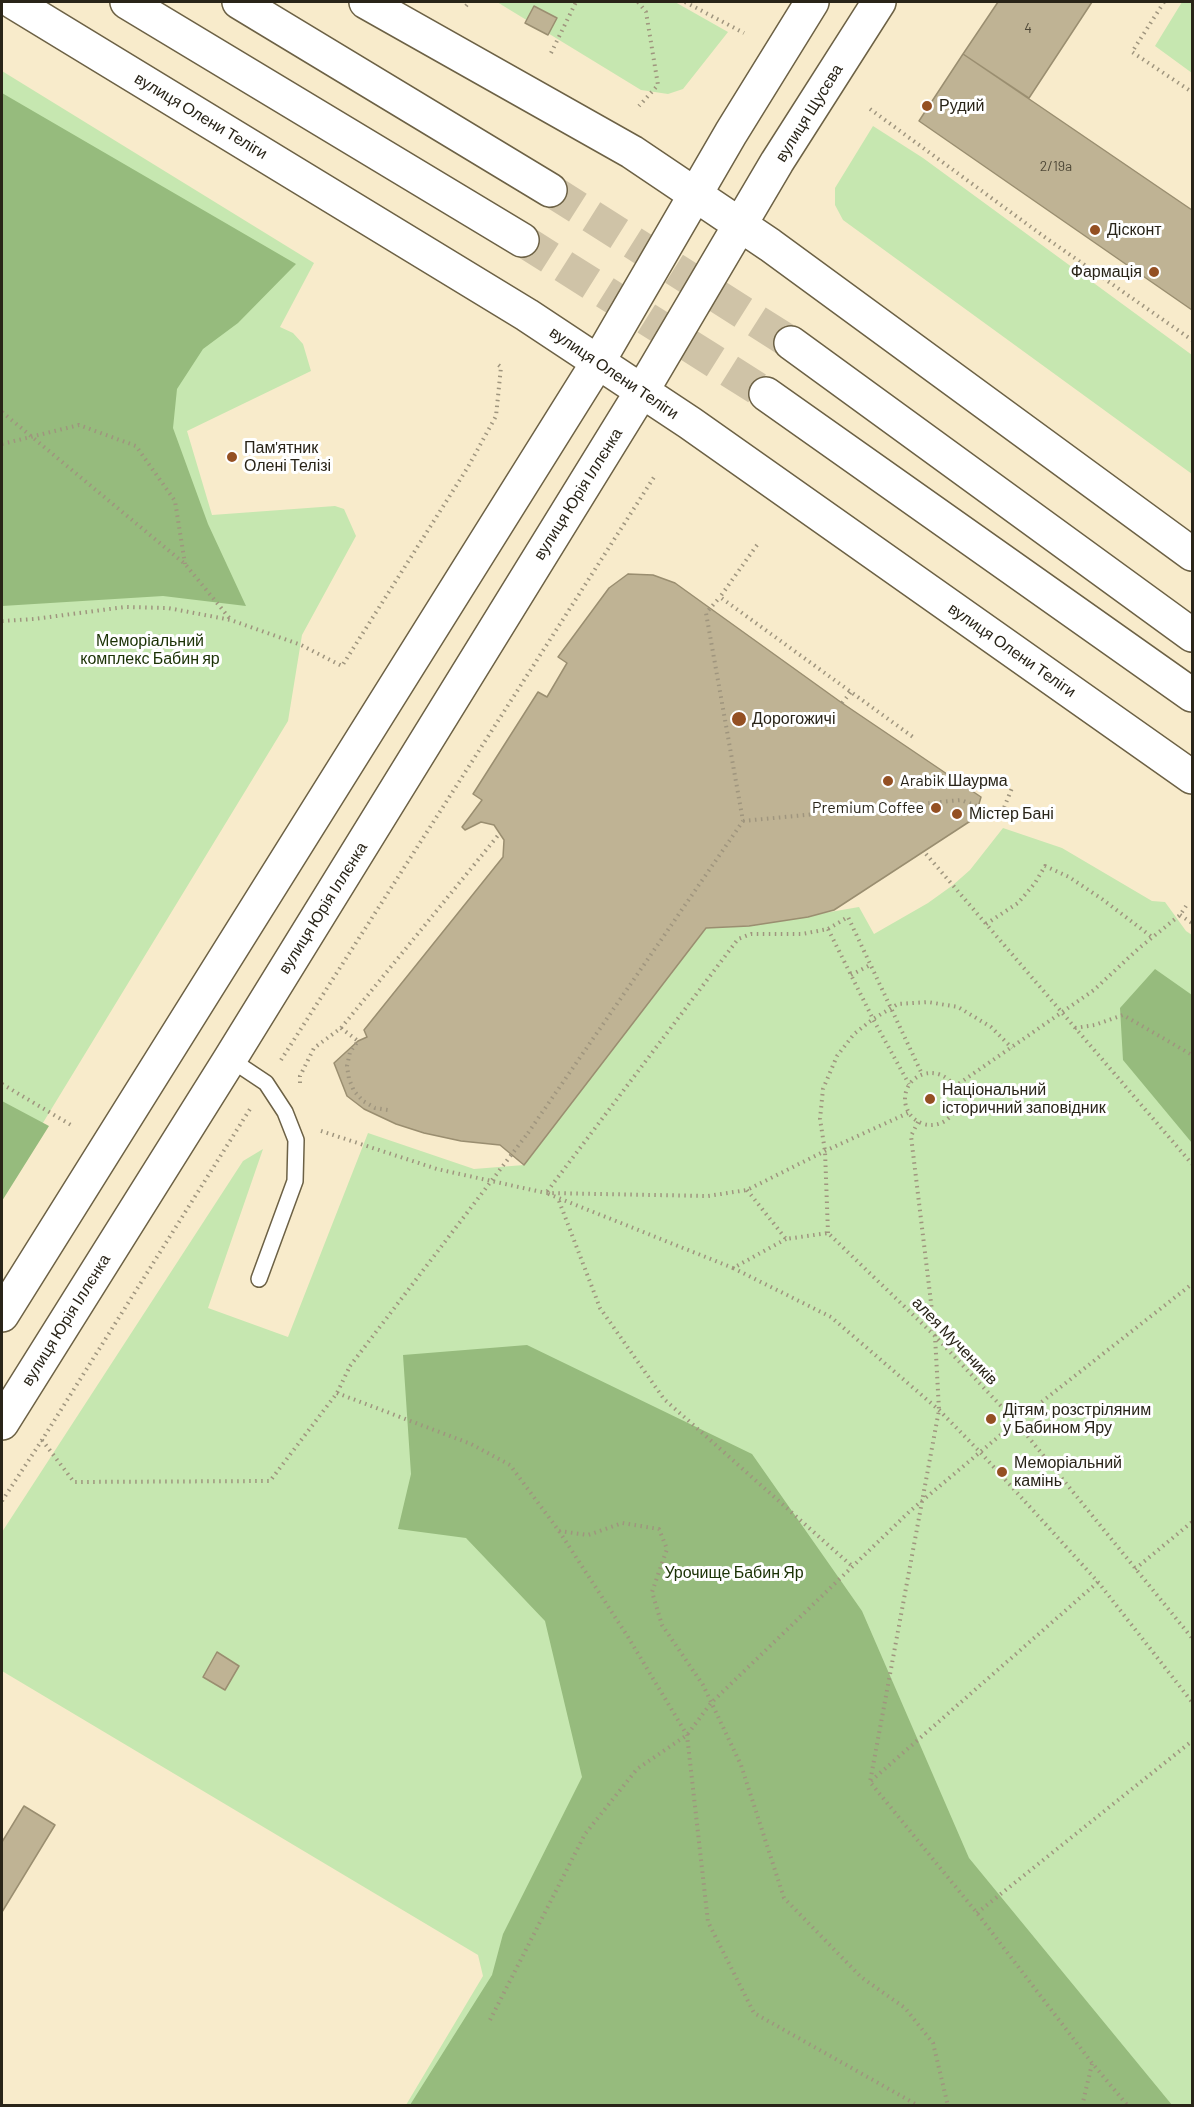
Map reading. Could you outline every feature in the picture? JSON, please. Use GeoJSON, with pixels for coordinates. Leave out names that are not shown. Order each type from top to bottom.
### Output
{"type":"FeatureCollection","features":[{"type":"Feature","properties":{"kind":"main road","name":"вулиця Олени Теліги"},"geometry":{"type":"LineString","coordinates":[[13,2],[527,315],[699,430],[1192,777]]}},
{"type":"Feature","properties":{"kind":"main road"},"geometry":{"type":"LineString","coordinates":[[127,2],[522,240]]}},
{"type":"Feature","properties":{"kind":"main road"},"geometry":{"type":"LineString","coordinates":[[239,2],[549,190]]}},
{"type":"Feature","properties":{"kind":"main road"},"geometry":{"type":"LineString","coordinates":[[366,2],[632,152],[742,225],[1192,554]]}},
{"type":"Feature","properties":{"kind":"main road"},"geometry":{"type":"LineString","coordinates":[[2,1315],[598,362],[731,133],[812,2]]}},
{"type":"Feature","properties":{"kind":"main road","name":"вулиця Щусєва"},"geometry":{"type":"LineString","coordinates":[[642,392],[777,162],[879,2]]}},
{"type":"Feature","properties":{"kind":"main road"},"geometry":{"type":"LineString","coordinates":[[791,343],[1192,635]]}},
{"type":"Feature","properties":{"kind":"main road","name":"вулиця Юрія Іллєнка"},"geometry":{"type":"LineString","coordinates":[[2,1423],[642,392]]}},
{"type":"Feature","properties":{"kind":"main road"},"geometry":{"type":"LineString","coordinates":[[766,394],[1192,695]]}},
{"type":"Feature","properties":{"kind":"lane"},"geometry":{"type":"LineString","coordinates":[[230,1059],[266,1083],[285,1112],[296,1140],[295,1181],[259,1279]]}},
{"type":"Feature","properties":{"kind":"path"},"geometry":{"type":"LineString","coordinates":[[551,53],[576,2]]}},
{"type":"Feature","properties":{"kind":"path"},"geometry":{"type":"LineString","coordinates":[[638,2],[646,12],[658,86],[639,106]]}},
{"type":"Feature","properties":{"kind":"path"},"geometry":{"type":"LineString","coordinates":[[685,2],[744,33]]}},
{"type":"Feature","properties":{"kind":"path"},"geometry":{"type":"LineString","coordinates":[[1164,2],[1132,52],[1192,92]]}},
{"type":"Feature","properties":{"kind":"path"},"geometry":{"type":"LineString","coordinates":[[870,109],[1046,238],[1192,340]]}},
{"type":"Feature","properties":{"kind":"path"},"geometry":{"type":"LineString","coordinates":[[2,621],[124,607],[168,608],[231,620],[301,645],[342,666],[468,467],[496,416],[501,367],[496,363]]}},
{"type":"Feature","properties":{"kind":"path"},"geometry":{"type":"LineString","coordinates":[[2,412],[184,564],[231,620]]}},
{"type":"Feature","properties":{"kind":"path"},"geometry":{"type":"LineString","coordinates":[[2,444],[79,425],[136,446],[175,501],[184,564]]}},
{"type":"Feature","properties":{"kind":"path"},"geometry":{"type":"LineString","coordinates":[[2,1501],[266,1083],[656,474]]}},
{"type":"Feature","properties":{"kind":"path"},"geometry":{"type":"LineString","coordinates":[[42,1440],[74,1482],[270,1480],[337,1393],[350,1366],[528,1133],[743,821],[706,613],[757,545]]}},
{"type":"Feature","properties":{"kind":"path"},"geometry":{"type":"LineString","coordinates":[[720,597],[913,737]]}},
{"type":"Feature","properties":{"kind":"path"},"geometry":{"type":"LineString","coordinates":[[842,703],[851,692]]}},
{"type":"Feature","properties":{"kind":"path"},"geometry":{"type":"LineString","coordinates":[[743,821],[961,800],[1001,815],[1012,788]]}},
{"type":"Feature","properties":{"kind":"path"},"geometry":{"type":"LineString","coordinates":[[300,1085],[300,1076],[314,1048],[341,1028],[500,833]]}},
{"type":"Feature","properties":{"kind":"path"},"geometry":{"type":"LineString","coordinates":[[926,854],[1192,1164]]}},
{"type":"Feature","properties":{"kind":"path"},"geometry":{"type":"LineString","coordinates":[[986,924],[1018,903],[1035,883],[1045,866],[1069,877],[1152,937]]}},
{"type":"Feature","properties":{"kind":"path"},"geometry":{"type":"LineString","coordinates":[[954,1087],[1094,990],[1152,937],[1180,915],[1186,906]]}},
{"type":"Feature","properties":{"kind":"path"},"geometry":{"type":"LineString","coordinates":[[1180,915],[1192,923]]}},
{"type":"Feature","properties":{"kind":"path"},"geometry":{"type":"LineString","coordinates":[[546,1193],[738,939],[751,934],[802,934],[828,929],[848,917],[922,1074]]}},
{"type":"Feature","properties":{"kind":"path"},"geometry":{"type":"LineString","coordinates":[[828,929],[873,1019],[909,1084]]}},
{"type":"Feature","properties":{"kind":"path"},"geometry":{"type":"LineString","coordinates":[[851,975],[870,965]]}},
{"type":"Feature","properties":{"kind":"path"},"geometry":{"type":"LineString","coordinates":[[733,1268],[786,1239],[828,1233],[825,1150],[820,1119],[823,1089],[837,1056],[854,1034],[873,1019],[898,1004],[928,1002],[958,1007],[991,1027],[1012,1048]]}},
{"type":"Feature","properties":{"kind":"path"},"geometry":{"type":"LineString","coordinates":[[1075,1028],[1095,1025],[1123,1015],[1192,1055]]}},
{"type":"Feature","properties":{"kind":"path"},"geometry":{"type":"LineString","coordinates":[[341,1028],[358,1041],[350,1052],[347,1066],[354,1091],[363,1101],[375,1108],[388,1110]]}},
{"type":"Feature","properties":{"kind":"path"},"geometry":{"type":"LineString","coordinates":[[936,1073],[943,1076],[954,1087],[956,1103],[949,1118],[935,1125],[918,1122],[908,1113],[904,1099],[909,1084],[922,1074],[936,1073]]}},
{"type":"Feature","properties":{"kind":"path"},"geometry":{"type":"LineString","coordinates":[[2,1084],[71,1125]]}},
{"type":"Feature","properties":{"kind":"path"},"geometry":{"type":"LineString","coordinates":[[313,1128],[437,1169],[546,1193],[708,1196],[747,1190],[825,1150],[908,1113]]}},
{"type":"Feature","properties":{"kind":"path"},"geometry":{"type":"LineString","coordinates":[[918,1122],[911,1136],[935,1336],[939,1410],[870,1782],[977,1913],[1092,2063],[1128,2106]]}},
{"type":"Feature","properties":{"kind":"path"},"geometry":{"type":"LineString","coordinates":[[747,1190],[786,1239]]}},
{"type":"Feature","properties":{"kind":"path"},"geometry":{"type":"LineString","coordinates":[[546,1193],[733,1268],[831,1317],[939,1410],[981,1453],[1098,1582],[1192,1702]]}},
{"type":"Feature","properties":{"kind":"path"},"geometry":{"type":"LineString","coordinates":[[559,1200],[600,1308],[664,1399],[853,1567]]}},
{"type":"Feature","properties":{"kind":"path","name":"алея Мучеників"},"geometry":{"type":"LineString","coordinates":[[828,1233],[935,1336],[1016,1422],[1192,1638]]}},
{"type":"Feature","properties":{"kind":"path"},"geometry":{"type":"LineString","coordinates":[[490,2020],[585,1834],[637,1769],[687,1736],[711,1704],[922,1501],[1016,1422],[1192,1284]]}},
{"type":"Feature","properties":{"kind":"path"},"geometry":{"type":"LineString","coordinates":[[337,1393],[462,1441],[510,1465],[559,1531],[628,1636],[687,1736],[708,1922],[754,2013],[919,2106]]}},
{"type":"Feature","properties":{"kind":"path"},"geometry":{"type":"LineString","coordinates":[[1135,1569],[1192,1522]]}},
{"type":"Feature","properties":{"kind":"path"},"geometry":{"type":"LineString","coordinates":[[559,1531],[588,1535],[622,1523],[659,1529],[667,1549],[652,1592],[662,1625],[703,1685],[741,1765],[784,1898],[861,1977],[905,2008],[912,2016],[933,2043],[948,2106]]}},
{"type":"Feature","properties":{"kind":"path"},"geometry":{"type":"LineString","coordinates":[[870,1782],[1098,1582]]}},
{"type":"Feature","properties":{"kind":"path"},"geometry":{"type":"LineString","coordinates":[[977,1913],[1192,1741]]}},
{"type":"Feature","properties":{"kind":"path"},"geometry":{"type":"LineString","coordinates":[[1082,2106],[1092,2063]]}},
{"type":"Feature","properties":{"kind":"green space"},"geometry":{"type":"Polygon","coordinates":[[[497,2],[675,2],[728,32],[683,89],[668,94],[641,90],[497,2]]]}},
{"type":"Feature","properties":{"kind":"green space"},"geometry":{"type":"Polygon","coordinates":[[[1182,2],[1192,2],[1192,73],[1155,46],[1182,2]]]}},
{"type":"Feature","properties":{"kind":"green space","name":"Меморіальний комплекс Бабин яр"},"geometry":{"type":"Polygon","coordinates":[[[2,71],[314,263],[280,327],[293,333],[303,344],[311,371],[187,431],[212,515],[335,506],[344,509],[356,536],[302,635],[288,721],[2,1190],[2,71]]]}},
{"type":"Feature","properties":{"kind":"green space"},"geometry":{"type":"Polygon","coordinates":[[[2,93],[296,264],[238,323],[203,349],[177,389],[173,428],[208,524],[246,606],[163,596],[2,606],[2,93]]]}},
{"type":"Feature","properties":{"kind":"green space"},"geometry":{"type":"Polygon","coordinates":[[[873,126],[923,158],[1192,355],[1192,474],[843,220],[835,205],[835,188],[873,126]]]}},
{"type":"Feature","properties":{"kind":"green space","name":"Урочище Бабин Яр"},"geometry":{"type":"Polygon","coordinates":[[[1003,828],[1062,848],[1152,901],[1165,902],[1186,931],[1192,935],[1192,2105],[406,2105],[483,1976],[478,1955],[2,1671],[2,1532],[243,1161],[263,1149],[208,1308],[288,1337],[368,1133],[474,1169],[524,1165],[706,928],[749,926],[859,907],[874,934],[928,903],[953,885],[970,870],[1003,828]]]}},
{"type":"Feature","properties":{"kind":"green space"},"geometry":{"type":"Polygon","coordinates":[[[1155,969],[1192,995],[1192,1143],[1123,1060],[1120,1008],[1155,969]]]}},
{"type":"Feature","properties":{"kind":"green space"},"geometry":{"type":"Polygon","coordinates":[[[2,1101],[49,1126],[2,1201],[2,1101]]]}},
{"type":"Feature","properties":{"kind":"green space"},"geometry":{"type":"Polygon","coordinates":[[[527,1345],[752,1454],[862,1611],[969,1858],[1172,2105],[410,2105],[492,1975],[503,1934],[582,1777],[545,1621],[466,1538],[398,1529],[411,1474],[403,1355],[527,1345]]]}},
{"type":"Feature","properties":{"kind":"building"},"geometry":{"type":"Polygon","coordinates":[[[998,2],[1092,2],[1029,98],[963,54],[998,2]]]}},
{"type":"Feature","properties":{"kind":"building"},"geometry":{"type":"Polygon","coordinates":[[[534,6],[557,18],[548,35],[525,23],[534,6]]]}},
{"type":"Feature","properties":{"kind":"building"},"geometry":{"type":"Polygon","coordinates":[[[963,54],[1192,210],[1192,310],[919,121],[963,54]]]}},
{"type":"Feature","properties":{"kind":"building","name":"Дорогожичі"},"geometry":{"type":"Polygon","coordinates":[[[628,574],[653,575],[675,583],[842,703],[981,797],[975,818],[834,910],[808,917],[749,926],[706,928],[524,1165],[500,1145],[461,1141],[424,1133],[396,1124],[364,1109],[347,1096],[334,1063],[358,1041],[367,1037],[364,1030],[503,857],[504,840],[494,825],[481,822],[465,830],[462,827],[482,800],[473,794],[538,692],[547,697],[567,663],[558,657],[609,588],[628,574]]]}},
{"type":"Feature","properties":{"kind":"building"},"geometry":{"type":"Polygon","coordinates":[[[217,1652],[239,1666],[225,1690],[203,1677],[217,1652]]]}},
{"type":"Feature","properties":{"kind":"building"},"geometry":{"type":"Polygon","coordinates":[[[24,1806],[55,1825],[2,1912],[2,1842],[24,1806]]]}},
{"type":"Feature","properties":{"kind":"tunnel"},"geometry":{"type":"LineString","coordinates":[[550,190],[791,343]]}},
{"type":"Feature","properties":{"kind":"tunnel"},"geometry":{"type":"LineString","coordinates":[[522,240],[766,394]]}},
{"type":"Feature","properties":{"kind":"place","name":"Рудий"},"geometry":{"type":"Point","coordinates":[927,106]}},
{"type":"Feature","properties":{"kind":"place","name":"Дісконт"},"geometry":{"type":"Point","coordinates":[1095,230]}},
{"type":"Feature","properties":{"kind":"place","name":"Фармація"},"geometry":{"type":"Point","coordinates":[1154,272]}},
{"type":"Feature","properties":{"kind":"place","name":"Пам'ятник Олені Телізі"},"geometry":{"type":"Point","coordinates":[232,457]}},
{"type":"Feature","properties":{"kind":"place","name":"Дорогожичі"},"geometry":{"type":"Point","coordinates":[739,719]}},
{"type":"Feature","properties":{"kind":"place","name":"Arabik Шаурма"},"geometry":{"type":"Point","coordinates":[888,781]}},
{"type":"Feature","properties":{"kind":"place","name":"Premium Coffee"},"geometry":{"type":"Point","coordinates":[936,808]}},
{"type":"Feature","properties":{"kind":"place","name":"Містер Бані"},"geometry":{"type":"Point","coordinates":[957,814]}},
{"type":"Feature","properties":{"kind":"place","name":"Національний історичний заповідник"},"geometry":{"type":"Point","coordinates":[930,1099]}},
{"type":"Feature","properties":{"kind":"place","name":"Дітям, розстріляним у Бабином Яру"},"geometry":{"type":"Point","coordinates":[991,1419]}},
{"type":"Feature","properties":{"kind":"place","name":"Меморіальний камінь"},"geometry":{"type":"Point","coordinates":[1002,1472]}}]}
